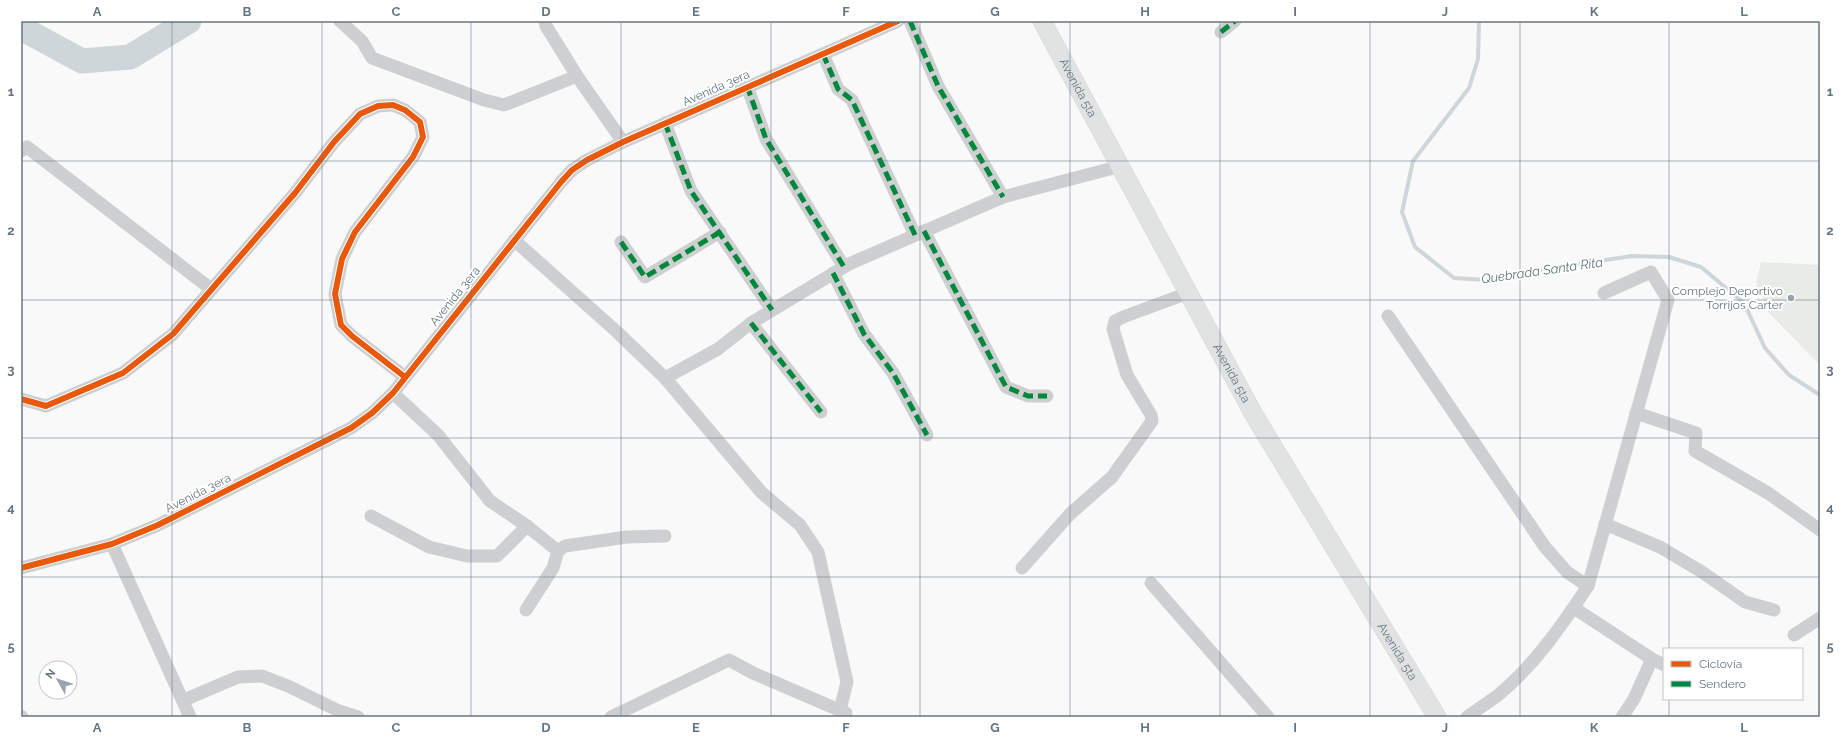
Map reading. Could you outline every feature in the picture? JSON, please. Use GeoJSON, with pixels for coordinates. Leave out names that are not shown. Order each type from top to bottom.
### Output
{"type":"FeatureCollection","features":[{"type":"Feature","properties":{"kind":"street"},"geometry":{"type":"LineString","coordinates":[[340,21],[362,41],[372,58],[484,100],[504,105],[577,76]]}},
{"type":"Feature","properties":{"kind":"street"},"geometry":{"type":"LineString","coordinates":[[545,21],[546,26],[577,76],[623,142]]}},
{"type":"Feature","properties":{"kind":"street"},"geometry":{"type":"LineString","coordinates":[[910,21],[938,86],[1004,197]]}},
{"type":"Feature","properties":{"kind":"street","name":"Avenida 5ta"},"geometry":{"type":"LineString","coordinates":[[1042,21],[1254,415],[1437,717]]}},
{"type":"Feature","properties":{"kind":"street"},"geometry":{"type":"LineString","coordinates":[[1221,32],[1235,21]]}},
{"type":"Feature","properties":{"kind":"street","name":"Avenida 3era"},"geometry":{"type":"LineString","coordinates":[[21,568],[112,544],[158,525],[351,428],[372,413],[393,393],[560,182],[572,170],[587,160],[623,142],[892,22]]}},
{"type":"Feature","properties":{"kind":"street"},"geometry":{"type":"LineString","coordinates":[[823,54],[838,89],[852,100],[919,233],[1006,387],[1028,396],[1047,396]]}},
{"type":"Feature","properties":{"kind":"street"},"geometry":{"type":"LineString","coordinates":[[747,86],[766,139],[839,270],[864,334],[893,373],[927,435]]}},
{"type":"Feature","properties":{"kind":"street"},"geometry":{"type":"LineString","coordinates":[[21,399],[46,406],[123,373],[173,334],[295,193],[334,142],[360,114],[378,106],[393,105],[405,110],[420,122],[423,137],[413,157],[355,232],[342,259],[334,294],[341,325],[352,336],[405,377]]}},
{"type":"Feature","properties":{"kind":"street"},"geometry":{"type":"LineString","coordinates":[[665,123],[692,191],[772,310]]}},
{"type":"Feature","properties":{"kind":"street"},"geometry":{"type":"LineString","coordinates":[[21,151],[27,147],[211,289]]}},
{"type":"Feature","properties":{"kind":"street"},"geometry":{"type":"LineString","coordinates":[[665,378],[718,349],[751,323],[839,270],[919,233],[1004,197],[1121,166]]}},
{"type":"Feature","properties":{"kind":"street"},"geometry":{"type":"LineString","coordinates":[[621,242],[645,277],[720,232]]}},
{"type":"Feature","properties":{"kind":"street"},"geometry":{"type":"LineString","coordinates":[[514,240],[616,331],[665,378],[762,493],[800,525],[818,552],[847,682],[843,712],[753,673],[728,660],[611,717]]}},
{"type":"Feature","properties":{"kind":"street"},"geometry":{"type":"LineString","coordinates":[[1467,717],[1497,695],[1533,660],[1565,622],[1588,586],[1668,300],[1651,272],[1604,293]]}},
{"type":"Feature","properties":{"kind":"street"},"geometry":{"type":"LineString","coordinates":[[1022,568],[1070,514],[1112,477],[1152,420],[1151,415],[1127,376],[1113,329],[1115,321],[1188,293]]}},
{"type":"Feature","properties":{"kind":"street"},"geometry":{"type":"LineString","coordinates":[[1388,316],[1545,546],[1567,572],[1588,586]]}},
{"type":"Feature","properties":{"kind":"street"},"geometry":{"type":"LineString","coordinates":[[751,323],[821,412]]}},
{"type":"Feature","properties":{"kind":"street"},"geometry":{"type":"LineString","coordinates":[[393,393],[438,435],[490,501],[527,526],[558,551]]}},
{"type":"Feature","properties":{"kind":"street"},"geometry":{"type":"LineString","coordinates":[[1636,413],[1696,433],[1695,451],[1768,493],[1820,530]]}},
{"type":"Feature","properties":{"kind":"street"},"geometry":{"type":"LineString","coordinates":[[371,516],[429,547],[467,556],[497,556],[527,526]]}},
{"type":"Feature","properties":{"kind":"street"},"geometry":{"type":"LineString","coordinates":[[1605,524],[1660,547],[1702,572],[1745,602],[1774,610]]}},
{"type":"Feature","properties":{"kind":"street"},"geometry":{"type":"LineString","coordinates":[[526,610],[553,568],[558,551],[565,546],[627,537],[665,536]]}},
{"type":"Feature","properties":{"kind":"street"},"geometry":{"type":"LineString","coordinates":[[112,544],[184,700],[190,717]]}},
{"type":"Feature","properties":{"kind":"street"},"geometry":{"type":"LineString","coordinates":[[1151,583],[1268,717]]}},
{"type":"Feature","properties":{"kind":"street"},"geometry":{"type":"LineString","coordinates":[[1574,608],[1652,659],[1663,664]]}},
{"type":"Feature","properties":{"kind":"street"},"geometry":{"type":"LineString","coordinates":[[1794,635],[1820,618]]}},
{"type":"Feature","properties":{"kind":"street"},"geometry":{"type":"LineString","coordinates":[[1622,717],[1634,699],[1652,659]]}},
{"type":"Feature","properties":{"kind":"street"},"geometry":{"type":"LineString","coordinates":[[184,700],[238,678],[262,676],[288,686],[339,711],[358,717]]}},
{"type":"Feature","properties":{"kind":"shaded area","name":"Complejo Deportivo Torrijos Carter"},"geometry":{"type":"Polygon","coordinates":[[[1761,262],[1820,265],[1820,365],[1769,313],[1756,283],[1761,262]]]}},
{"type":"Feature","properties":{"kind":"waterway"},"geometry":{"type":"LineString","coordinates":[[21,28],[82,61],[130,57],[189,21]]}},
{"type":"Feature","properties":{"kind":"waterway","name":"Quebrada Santa Rita"},"geometry":{"type":"LineString","coordinates":[[1479,21],[1478,59],[1469,88],[1413,161],[1402,212],[1415,247],[1454,278],[1487,280],[1539,270],[1632,256],[1669,257],[1701,267],[1744,303],[1765,348],[1789,375],[1820,395]]}},
{"type":"Feature","properties":{"kind":"marked path"},"geometry":{"type":"LineString","coordinates":[[910,21],[938,86],[1003,197]]}},
{"type":"Feature","properties":{"kind":"marked path"},"geometry":{"type":"LineString","coordinates":[[1221,32],[1235,21]]}},
{"type":"Feature","properties":{"kind":"marked path"},"geometry":{"type":"LineString","coordinates":[[823,54],[838,89],[852,100],[915,235]]}},
{"type":"Feature","properties":{"kind":"marked path"},"geometry":{"type":"LineString","coordinates":[[747,86],[766,139],[844,267]]}},
{"type":"Feature","properties":{"kind":"marked path"},"geometry":{"type":"LineString","coordinates":[[665,123],[691,191],[772,310]]}},
{"type":"Feature","properties":{"kind":"marked path"},"geometry":{"type":"LineString","coordinates":[[924,231],[1006,387],[1028,396],[1047,396]]}},
{"type":"Feature","properties":{"kind":"marked path"},"geometry":{"type":"LineString","coordinates":[[621,242],[645,277],[720,232]]}},
{"type":"Feature","properties":{"kind":"marked path"},"geometry":{"type":"LineString","coordinates":[[833,273],[864,334],[893,373],[927,435]]}},
{"type":"Feature","properties":{"kind":"marked path"},"geometry":{"type":"LineString","coordinates":[[751,323],[821,412]]}},
{"type":"Feature","properties":{"kind":"cycle path"},"geometry":{"type":"LineString","coordinates":[[21,568],[112,544],[158,525],[351,428],[372,413],[393,393],[572,170],[587,160],[623,142],[898,21]]}},
{"type":"Feature","properties":{"kind":"cycle path"},"geometry":{"type":"LineString","coordinates":[[21,399],[46,406],[123,373],[173,334],[295,193],[334,142],[360,114],[378,106],[393,105],[405,110],[420,122],[423,137],[413,157],[355,232],[342,259],[335,294],[341,325],[352,336],[405,377]]}},
{"type":"Feature","properties":{"kind":"place","name":"Complejo Deportivo Torrijos Carter"},"geometry":{"type":"Point","coordinates":[1791,298]}}]}
